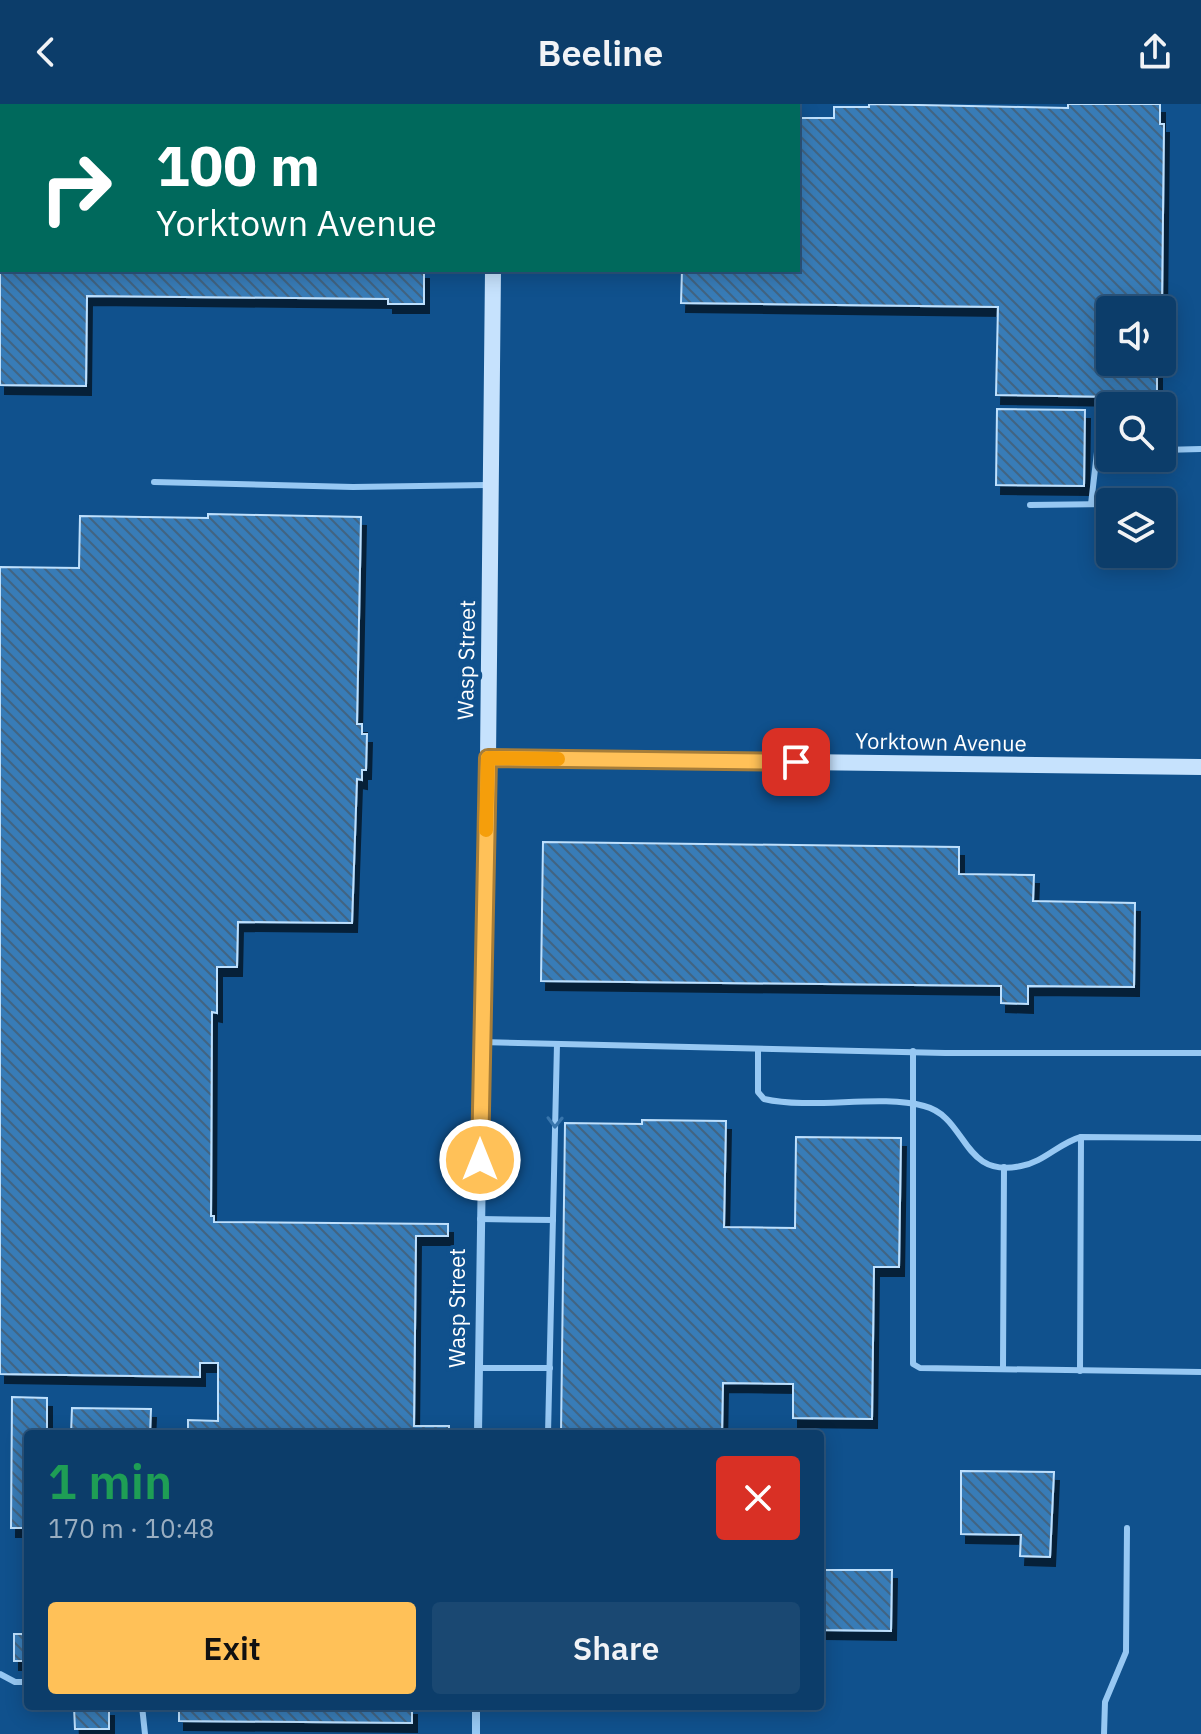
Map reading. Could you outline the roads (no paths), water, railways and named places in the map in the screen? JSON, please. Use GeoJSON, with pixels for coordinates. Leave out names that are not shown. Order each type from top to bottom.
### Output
{"type":"FeatureCollection","features":[{"type":"Feature","properties":{"kind":"main road","name":"Wasp Street"},"geometry":{"type":"LineString","coordinates":[[488,758],[493,272]]}},
{"type":"Feature","properties":{"kind":"main road","name":"Yorktown Avenue"},"geometry":{"type":"LineString","coordinates":[[488,758],[1201,767]]}},
{"type":"Feature","properties":{"kind":"street","name":"Wasp Street"},"geometry":{"type":"LineString","coordinates":[[478,1430],[481,1042],[488,758]]}},
{"type":"Feature","properties":{"kind":"street"},"geometry":{"type":"LineString","coordinates":[[476,1710],[476,1734]]}},
{"type":"Feature","properties":{"kind":"lane"},"geometry":{"type":"LineString","coordinates":[[1176,450],[1201,449]]}},
{"type":"Feature","properties":{"kind":"lane"},"geometry":{"type":"LineString","coordinates":[[1091,504],[1096,461]]}},
{"type":"Feature","properties":{"kind":"lane"},"geometry":{"type":"LineString","coordinates":[[154,482],[353,487],[491,485]]}},
{"type":"Feature","properties":{"kind":"lane"},"geometry":{"type":"LineString","coordinates":[[1030,505],[1096,504]]}},
{"type":"Feature","properties":{"kind":"lane"},"geometry":{"type":"LineString","coordinates":[[481,1042],[758,1049],[1201,1053]]}},
{"type":"Feature","properties":{"kind":"lane"},"geometry":{"type":"LineString","coordinates":[[548,1430],[557,1044]]}},
{"type":"Feature","properties":{"kind":"lane"},"geometry":{"type":"LineString","coordinates":[[758,1049],[758,1092],[764,1099],[912,1104],[935,1110],[982,1163],[1004,1167],[1034,1163],[1067,1141],[1081,1137],[1201,1138]]}},
{"type":"Feature","properties":{"kind":"lane"},"geometry":{"type":"LineString","coordinates":[[913,1051],[910,1356],[920,1368],[1201,1372]]}},
{"type":"Feature","properties":{"kind":"lane"},"geometry":{"type":"LineString","coordinates":[[1080,1371],[1081,1137]]}},
{"type":"Feature","properties":{"kind":"lane"},"geometry":{"type":"LineString","coordinates":[[1003,1369],[1004,1167]]}},
{"type":"Feature","properties":{"kind":"lane"},"geometry":{"type":"LineString","coordinates":[[480,1219],[553,1220]]}},
{"type":"Feature","properties":{"kind":"lane"},"geometry":{"type":"LineString","coordinates":[[479,1368],[550,1368]]}},
{"type":"Feature","properties":{"kind":"lane"},"geometry":{"type":"LineString","coordinates":[[1104,1734],[1105,1702],[1126,1652],[1127,1528]]}},
{"type":"Feature","properties":{"kind":"lane"},"geometry":{"type":"LineString","coordinates":[[0,1674],[15,1682],[24,1682]]}},
{"type":"Feature","properties":{"kind":"lane"},"geometry":{"type":"LineString","coordinates":[[142,1710],[145,1734]]}}]}
